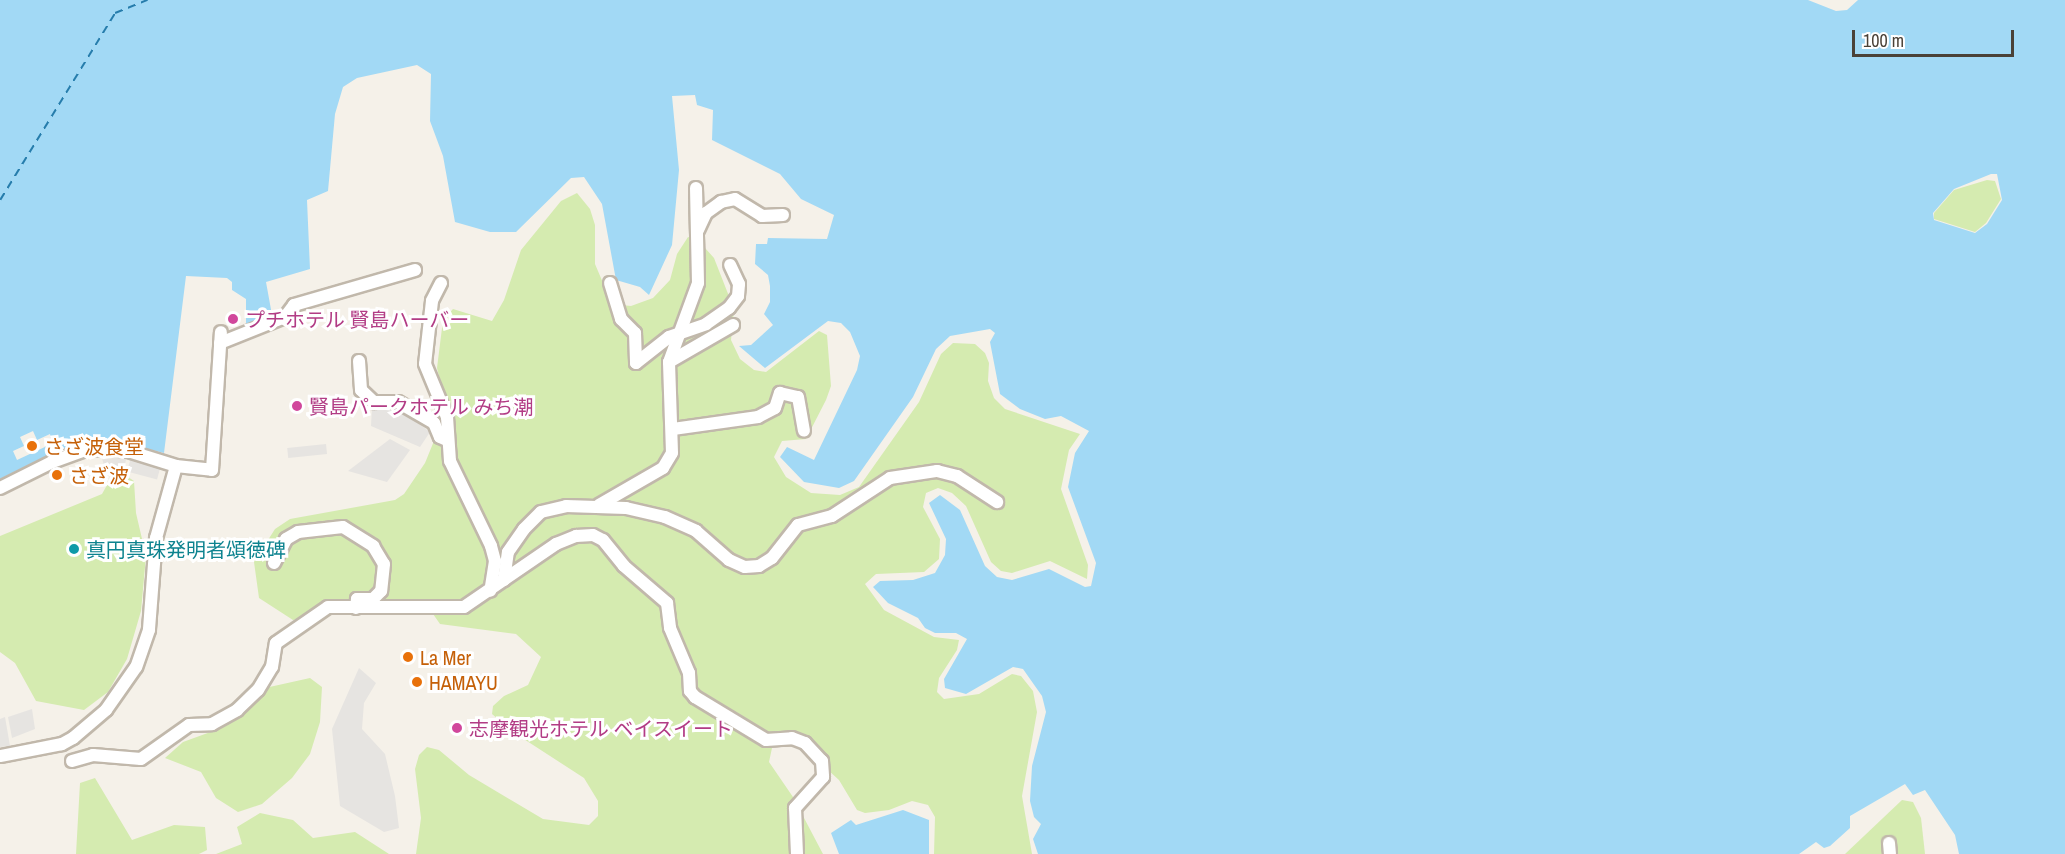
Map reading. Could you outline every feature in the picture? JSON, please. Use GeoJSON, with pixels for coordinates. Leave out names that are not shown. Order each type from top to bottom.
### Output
{"type":"FeatureCollection","features":[{"type":"Feature","properties":{"kind":"street"},"geometry":{"type":"LineString","coordinates":[[598,506],[663,468],[672,453],[669,362],[698,283],[696,188]]}},
{"type":"Feature","properties":{"kind":"street"},"geometry":{"type":"LineString","coordinates":[[697,232],[706,213],[721,202],[735,199],[762,216],[783,215]]}},
{"type":"Feature","properties":{"kind":"street"},"geometry":{"type":"LineString","coordinates":[[610,283],[621,319],[635,333],[636,363],[680,333],[706,324],[729,308],[738,296],[739,284],[730,265]]}},
{"type":"Feature","properties":{"kind":"street"},"geometry":{"type":"LineString","coordinates":[[0,488],[52,462],[88,449],[125,450],[176,466],[212,470],[221,338],[285,317],[294,304],[407,275],[415,270]]}},
{"type":"Feature","properties":{"kind":"street"},"geometry":{"type":"LineString","coordinates":[[441,283],[432,301],[425,364],[447,417],[450,461],[491,546],[495,561],[490,591]]}},
{"type":"Feature","properties":{"kind":"street"},"geometry":{"type":"LineString","coordinates":[[669,362],[733,325]]}},
{"type":"Feature","properties":{"kind":"street"},"geometry":{"type":"LineString","coordinates":[[359,361],[361,390],[374,402],[398,402],[434,423],[440,437],[447,440]]}},
{"type":"Feature","properties":{"kind":"street"},"geometry":{"type":"LineString","coordinates":[[673,429],[758,417],[775,408],[780,393],[798,397],[804,430]]}},
{"type":"Feature","properties":{"kind":"street"},"geometry":{"type":"LineString","coordinates":[[0,756],[62,744],[73,738],[106,710],[136,667],[149,630],[156,538],[176,466]]}},
{"type":"Feature","properties":{"kind":"street"},"geometry":{"type":"LineString","coordinates":[[504,580],[508,552],[541,512],[566,506],[598,506],[665,517],[696,531],[729,560],[745,567],[759,566],[772,558],[798,525],[832,516],[890,478],[937,471],[957,476],[997,502]]}},
{"type":"Feature","properties":{"kind":"street"},"geometry":{"type":"LineString","coordinates":[[274,563],[286,539],[298,532],[343,527],[373,546],[384,564],[381,591],[373,599],[357,599],[356,608]]}},
{"type":"Feature","properties":{"kind":"street"},"geometry":{"type":"LineString","coordinates":[[72,761],[93,755],[141,759],[189,725],[212,724],[237,710],[258,690],[272,667],[276,643],[328,607],[464,607],[556,544],[576,536],[593,535],[603,540],[624,566],[667,603],[670,628],[688,673],[690,691],[766,740],[792,738],[805,742],[822,761],[823,777],[795,808],[797,854]]}},
{"type":"Feature","properties":{"kind":"green space"},"geometry":{"type":"Polygon","coordinates":[[[1987,180],[1995,181],[2001,199],[1986,223],[1975,232],[1934,219],[1934,213],[1954,190],[1987,180]]]}},
{"type":"Feature","properties":{"kind":"green space"},"geometry":{"type":"Polygon","coordinates":[[[577,193],[590,209],[595,225],[595,264],[612,304],[631,306],[653,298],[670,280],[677,254],[688,237],[697,239],[714,258],[734,309],[731,340],[740,359],[754,370],[766,372],[819,331],[827,335],[831,386],[826,400],[806,439],[782,441],[774,457],[786,477],[811,493],[840,495],[859,487],[919,402],[941,354],[953,343],[975,344],[985,353],[989,363],[988,381],[994,398],[1005,409],[1080,434],[1069,450],[1061,489],[1088,565],[1087,579],[1050,561],[1012,573],[1001,571],[991,562],[966,506],[952,493],[938,488],[926,493],[923,507],[940,539],[939,559],[924,572],[876,574],[865,584],[884,610],[934,637],[959,640],[957,650],[939,678],[937,692],[944,699],[979,694],[1012,674],[1021,676],[1033,691],[1037,712],[1022,796],[1032,854],[934,854],[935,817],[928,805],[912,801],[889,810],[865,813],[857,810],[839,780],[809,753],[787,744],[772,748],[769,762],[793,797],[823,854],[416,854],[421,818],[415,769],[419,755],[427,747],[439,750],[469,775],[543,819],[589,825],[598,816],[598,801],[584,778],[513,732],[492,714],[493,706],[504,696],[528,685],[541,657],[516,634],[440,624],[424,601],[369,603],[293,620],[259,598],[254,562],[275,529],[290,519],[395,500],[404,494],[425,463],[447,409],[437,368],[443,320],[453,309],[492,321],[504,300],[521,250],[561,201],[577,193]]]}},
{"type":"Feature","properties":{"kind":"green space"},"geometry":{"type":"Polygon","coordinates":[[[116,469],[134,481],[136,513],[146,556],[141,611],[127,659],[108,692],[84,710],[36,701],[15,663],[0,652],[0,536],[102,494],[116,469]]]}},
{"type":"Feature","properties":{"kind":"green space"},"geometry":{"type":"Polygon","coordinates":[[[310,678],[322,687],[320,722],[310,754],[292,778],[262,804],[238,812],[216,798],[201,772],[165,758],[183,742],[216,730],[245,711],[265,688],[310,678]]]}},
{"type":"Feature","properties":{"kind":"green space"},"geometry":{"type":"Polygon","coordinates":[[[95,778],[132,840],[174,825],[205,827],[207,850],[199,854],[76,854],[80,783],[95,778]]]}},
{"type":"Feature","properties":{"kind":"green space"},"geometry":{"type":"Polygon","coordinates":[[[1902,800],[1913,802],[1921,818],[1925,854],[1845,854],[1902,800]]]}},
{"type":"Feature","properties":{"kind":"green space"},"geometry":{"type":"Polygon","coordinates":[[[260,813],[293,820],[313,838],[355,832],[389,854],[216,854],[242,844],[237,827],[260,813]]]}},
{"type":"Feature","properties":{"kind":"shaded area"},"geometry":{"type":"Polygon","coordinates":[[[372,407],[397,408],[430,432],[420,447],[371,426],[372,407]]]}},
{"type":"Feature","properties":{"kind":"shaded area"},"geometry":{"type":"Polygon","coordinates":[[[390,439],[410,450],[387,482],[348,471],[390,439]]]}},
{"type":"Feature","properties":{"kind":"shaded area"},"geometry":{"type":"Polygon","coordinates":[[[326,444],[327,454],[288,458],[287,448],[326,444]]]}},
{"type":"Feature","properties":{"kind":"shaded area"},"geometry":{"type":"Polygon","coordinates":[[[101,454],[127,454],[124,470],[105,470],[101,454]]]}},
{"type":"Feature","properties":{"kind":"shaded area"},"geometry":{"type":"Polygon","coordinates":[[[131,457],[161,465],[157,480],[127,471],[131,457]]]}},
{"type":"Feature","properties":{"kind":"shaded area"},"geometry":{"type":"Polygon","coordinates":[[[359,668],[376,683],[364,703],[362,729],[385,754],[395,796],[399,828],[384,832],[340,806],[332,729],[359,668]]]}},
{"type":"Feature","properties":{"kind":"shaded area"},"geometry":{"type":"Polygon","coordinates":[[[32,709],[35,729],[12,738],[8,717],[32,709]]]}},
{"type":"Feature","properties":{"kind":"shaded area"},"geometry":{"type":"Polygon","coordinates":[[[5,717],[10,746],[0,747],[0,719],[5,717]]]}},
{"type":"Feature","properties":{"kind":"water"},"geometry":{"type":"Polygon","coordinates":[[[0,0],[1808,0],[1836,11],[1847,10],[1858,0],[2065,0],[2065,854],[1959,854],[1955,835],[1925,790],[1913,795],[1905,784],[1850,816],[1850,828],[1830,846],[1824,848],[1816,842],[1799,854],[1038,854],[1033,839],[1041,824],[1034,817],[1030,801],[1032,766],[1046,712],[1042,696],[1023,669],[1013,667],[966,694],[945,688],[944,679],[967,639],[956,633],[935,633],[925,628],[918,618],[888,603],[873,587],[880,581],[913,580],[935,573],[945,555],[946,539],[929,503],[940,495],[960,510],[985,566],[997,577],[1012,580],[1049,569],[1085,587],[1091,586],[1096,563],[1068,487],[1075,453],[1089,431],[1061,416],[1045,419],[1020,409],[1000,394],[990,342],[995,333],[990,329],[950,336],[936,349],[913,397],[854,481],[839,488],[804,482],[780,457],[787,447],[814,460],[857,370],[860,356],[850,332],[841,323],[828,321],[765,368],[739,346],[751,345],[773,325],[764,314],[770,302],[770,286],[768,275],[755,264],[756,244],[767,244],[768,238],[827,239],[834,215],[801,199],[780,174],[712,140],[713,110],[697,105],[695,95],[672,96],[679,170],[672,245],[649,295],[640,287],[616,280],[602,204],[584,177],[571,178],[516,232],[490,232],[455,222],[443,156],[430,121],[431,74],[417,65],[357,78],[343,87],[335,114],[328,191],[307,200],[310,269],[266,282],[272,315],[246,328],[246,299],[232,290],[232,282],[227,278],[186,276],[164,453],[128,444],[85,443],[51,454],[0,481],[0,0]],[[1991,174],[1954,189],[1933,213],[1934,220],[1975,233],[1987,224],[2002,200],[1997,174],[1991,174]]]}},
{"type":"Feature","properties":{"kind":"water"},"geometry":{"type":"Polygon","coordinates":[[[903,810],[929,820],[929,854],[839,854],[831,833],[851,820],[856,825],[903,810]]]}},
{"type":"Feature","properties":{"kind":"pier"},"geometry":{"type":"Polygon","coordinates":[[[33,431],[37,440],[50,434],[54,453],[47,446],[17,460],[13,451],[24,446],[20,437],[33,431]]]}},
{"type":"Feature","properties":{"kind":"ferry route"},"geometry":{"type":"LineString","coordinates":[[0,200],[115,13],[148,0]]}},
{"type":"Feature","properties":{"kind":"place","name":"プチホテル 賢島ハーバー"},"geometry":{"type":"Point","coordinates":[233,319]}},
{"type":"Feature","properties":{"kind":"place","name":"賢島パークホテル みち潮"},"geometry":{"type":"Point","coordinates":[297,406]}},
{"type":"Feature","properties":{"kind":"place","name":"さざ波食堂"},"geometry":{"type":"Point","coordinates":[32,446]}},
{"type":"Feature","properties":{"kind":"place","name":"さざ波"},"geometry":{"type":"Point","coordinates":[57,475]}},
{"type":"Feature","properties":{"kind":"place","name":"真円真珠発明者頌徳碑"},"geometry":{"type":"Point","coordinates":[74,549]}},
{"type":"Feature","properties":{"kind":"place","name":"La Mer"},"geometry":{"type":"Point","coordinates":[408,657]}},
{"type":"Feature","properties":{"kind":"place","name":"HAMAYU"},"geometry":{"type":"Point","coordinates":[417,682]}},
{"type":"Feature","properties":{"kind":"place","name":"志摩観光ホテル ベイスイート"},"geometry":{"type":"Point","coordinates":[457,728]}}]}
